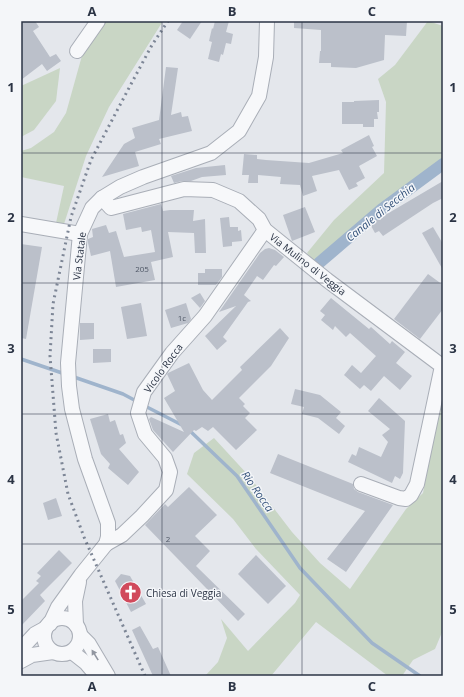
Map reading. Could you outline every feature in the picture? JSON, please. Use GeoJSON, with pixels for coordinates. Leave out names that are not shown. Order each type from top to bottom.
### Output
{"type":"FeatureCollection","features":[{"type":"Feature","properties":{"kind":"street"},"geometry":{"type":"LineString","coordinates":[[77,51],[98,21]]}},
{"type":"Feature","properties":{"kind":"street","name":"Via Statale"},"geometry":{"type":"LineString","coordinates":[[106,544],[108,523],[85,459],[72,410],[69,386],[68,363],[80,234],[92,208],[102,198],[120,187],[144,177],[211,153],[239,131],[259,96],[266,56],[267,21]]}},
{"type":"Feature","properties":{"kind":"street","name":"Via Mulino di Veggia"},"geometry":{"type":"LineString","coordinates":[[102,198],[111,208],[184,189],[213,190],[239,201],[259,219],[265,230],[327,280],[442,367],[422,464],[417,484],[412,495],[406,499],[399,498],[361,484]]}},
{"type":"Feature","properties":{"kind":"street"},"geometry":{"type":"LineString","coordinates":[[21,224],[80,234]]}},
{"type":"Feature","properties":{"kind":"street","name":"Vicolo Rocca"},"geometry":{"type":"LineString","coordinates":[[106,544],[122,535],[166,490],[170,472],[165,458],[144,434],[138,414],[144,392],[172,353],[205,316],[265,230]]}},
{"type":"Feature","properties":{"kind":"street"},"geometry":{"type":"LineString","coordinates":[[53,652],[46,644],[45,633],[48,626],[58,607],[106,544]]}},
{"type":"Feature","properties":{"kind":"street"},"geometry":{"type":"LineString","coordinates":[[21,660],[32,655],[53,652],[63,654],[72,652],[78,645],[78,630],[74,601],[81,575]]}},
{"type":"Feature","properties":{"kind":"street"},"geometry":{"type":"LineString","coordinates":[[21,649],[35,634],[55,620],[66,619],[78,630],[89,644],[108,676]]}},
{"type":"Feature","properties":{"kind":"street"},"geometry":{"type":"LineString","coordinates":[[72,652],[86,663],[97,676]]}},
{"type":"Feature","properties":{"kind":"green space"},"geometry":{"type":"Polygon","coordinates":[[[105,21],[163,21],[109,107],[86,156],[64,224],[56,223],[64,186],[21,177],[21,151],[31,148],[54,132],[66,113],[83,52],[105,21]]]}},
{"type":"Feature","properties":{"kind":"green space"},"geometry":{"type":"Polygon","coordinates":[[[428,21],[443,26],[443,158],[313,261],[307,253],[334,220],[384,173],[386,102],[378,79],[395,65],[428,21]]]}},
{"type":"Feature","properties":{"kind":"green space"},"geometry":{"type":"Polygon","coordinates":[[[60,68],[56,101],[34,130],[21,137],[21,86],[60,68]]]}},
{"type":"Feature","properties":{"kind":"green space"},"geometry":{"type":"Polygon","coordinates":[[[443,390],[443,630],[435,649],[413,660],[402,676],[388,676],[316,622],[271,676],[205,676],[218,662],[227,638],[221,619],[248,651],[295,603],[300,595],[256,549],[233,519],[187,474],[194,453],[214,438],[249,476],[292,532],[320,563],[350,589],[406,509],[423,493],[443,390]]]}},
{"type":"Feature","properties":{"kind":"building"},"geometry":{"type":"Polygon","coordinates":[[[21,21],[35,21],[39,27],[33,31],[50,57],[56,54],[61,61],[47,71],[42,64],[21,80],[21,21]]]}},
{"type":"Feature","properties":{"kind":"building"},"geometry":{"type":"Polygon","coordinates":[[[183,21],[202,21],[190,39],[177,30],[183,21]]]}},
{"type":"Feature","properties":{"kind":"building"},"geometry":{"type":"Polygon","coordinates":[[[215,21],[229,21],[226,32],[233,34],[231,44],[226,43],[223,55],[221,54],[219,62],[208,59],[212,42],[209,41],[215,21]]]}},
{"type":"Feature","properties":{"kind":"building"},"geometry":{"type":"Polygon","coordinates":[[[294,21],[407,21],[406,36],[385,35],[384,60],[356,68],[331,67],[331,63],[319,63],[321,51],[321,30],[294,28],[294,21]]]}},
{"type":"Feature","properties":{"kind":"building"},"geometry":{"type":"Polygon","coordinates":[[[166,67],[178,68],[171,115],[181,112],[182,117],[188,116],[192,131],[159,139],[161,144],[135,152],[139,166],[102,177],[124,144],[135,138],[132,128],[159,120],[166,67]]]}},
{"type":"Feature","properties":{"kind":"building"},"geometry":{"type":"Polygon","coordinates":[[[379,100],[379,112],[377,112],[378,119],[374,119],[374,127],[363,127],[363,124],[342,124],[342,102],[379,100]]]}},
{"type":"Feature","properties":{"kind":"building"},"geometry":{"type":"Polygon","coordinates":[[[369,135],[374,146],[372,147],[377,156],[359,166],[365,178],[356,183],[358,186],[349,190],[339,170],[312,176],[317,191],[303,196],[300,185],[280,184],[281,177],[258,175],[258,183],[248,183],[249,175],[242,175],[244,154],[257,155],[257,159],[309,163],[343,153],[341,150],[369,135]]]}},
{"type":"Feature","properties":{"kind":"building"},"geometry":{"type":"Polygon","coordinates":[[[225,165],[226,175],[202,177],[191,181],[174,183],[171,176],[196,168],[225,165]]]}},
{"type":"Feature","properties":{"kind":"building"},"geometry":{"type":"Polygon","coordinates":[[[443,181],[443,198],[383,236],[379,231],[375,233],[370,224],[443,181]]]}},
{"type":"Feature","properties":{"kind":"building"},"geometry":{"type":"Polygon","coordinates":[[[161,204],[163,211],[194,210],[193,221],[205,219],[206,253],[195,253],[194,233],[168,232],[173,257],[151,262],[155,280],[116,287],[110,251],[91,256],[88,239],[93,237],[92,229],[106,225],[109,233],[116,231],[124,257],[155,252],[151,230],[142,232],[141,227],[126,230],[123,214],[161,204]]]}},
{"type":"Feature","properties":{"kind":"building"},"geometry":{"type":"Polygon","coordinates":[[[305,207],[315,232],[292,241],[283,215],[305,207]]]}},
{"type":"Feature","properties":{"kind":"building"},"geometry":{"type":"Polygon","coordinates":[[[229,217],[230,227],[238,227],[238,231],[241,230],[242,241],[232,242],[232,246],[223,247],[220,218],[229,217]]]}},
{"type":"Feature","properties":{"kind":"building"},"geometry":{"type":"Polygon","coordinates":[[[433,227],[443,244],[443,270],[422,233],[433,227]]]}},
{"type":"Feature","properties":{"kind":"building"},"geometry":{"type":"Polygon","coordinates":[[[21,244],[42,247],[26,339],[21,338],[21,244]]]}},
{"type":"Feature","properties":{"kind":"building"},"geometry":{"type":"Polygon","coordinates":[[[269,248],[275,250],[284,257],[276,266],[274,265],[263,280],[257,276],[244,295],[251,301],[248,302],[223,337],[227,341],[217,350],[205,336],[236,306],[219,312],[260,253],[269,248]]]}},
{"type":"Feature","properties":{"kind":"building"},"geometry":{"type":"Polygon","coordinates":[[[205,269],[222,269],[222,277],[216,285],[198,285],[198,273],[205,273],[205,269]]]}},
{"type":"Feature","properties":{"kind":"building"},"geometry":{"type":"Polygon","coordinates":[[[428,274],[443,285],[443,309],[420,339],[394,319],[428,274]]]}},
{"type":"Feature","properties":{"kind":"building"},"geometry":{"type":"Polygon","coordinates":[[[200,293],[205,301],[200,308],[191,298],[200,293]]]}},
{"type":"Feature","properties":{"kind":"building"},"geometry":{"type":"Polygon","coordinates":[[[331,298],[369,329],[371,327],[390,344],[392,341],[405,352],[396,363],[412,376],[400,390],[384,376],[371,391],[364,385],[360,389],[344,375],[352,365],[361,373],[376,356],[350,333],[346,337],[335,326],[333,330],[321,320],[325,315],[320,311],[331,298]]]}},
{"type":"Feature","properties":{"kind":"building"},"geometry":{"type":"Polygon","coordinates":[[[141,303],[147,336],[127,339],[121,307],[141,303]]]}},
{"type":"Feature","properties":{"kind":"building"},"geometry":{"type":"Polygon","coordinates":[[[186,303],[191,319],[188,323],[171,328],[165,310],[186,303]]]}},
{"type":"Feature","properties":{"kind":"building"},"geometry":{"type":"Polygon","coordinates":[[[80,323],[94,323],[94,339],[80,340],[80,323]]]}},
{"type":"Feature","properties":{"kind":"building"},"geometry":{"type":"Polygon","coordinates":[[[280,328],[289,338],[271,366],[239,398],[245,404],[243,406],[250,413],[245,418],[257,430],[236,450],[213,427],[208,431],[202,427],[196,431],[194,430],[173,452],[153,430],[149,419],[151,417],[184,432],[164,398],[175,391],[167,374],[189,363],[203,390],[212,400],[242,370],[240,367],[280,328]]]}},
{"type":"Feature","properties":{"kind":"building"},"geometry":{"type":"Polygon","coordinates":[[[93,349],[111,349],[111,362],[93,363],[93,349]]]}},
{"type":"Feature","properties":{"kind":"building"},"geometry":{"type":"Polygon","coordinates":[[[295,389],[320,395],[341,412],[336,418],[345,426],[339,434],[318,418],[302,414],[304,407],[291,404],[295,389]]]}},
{"type":"Feature","properties":{"kind":"building"},"geometry":{"type":"Polygon","coordinates":[[[379,398],[405,421],[403,473],[400,479],[395,476],[392,483],[348,462],[352,454],[356,456],[359,447],[381,457],[388,442],[382,435],[390,429],[368,411],[379,398]]]}},
{"type":"Feature","properties":{"kind":"building"},"geometry":{"type":"Polygon","coordinates":[[[108,414],[110,422],[115,420],[120,435],[123,434],[126,443],[119,449],[139,472],[128,485],[108,468],[110,464],[101,454],[90,419],[108,414]]]}},
{"type":"Feature","properties":{"kind":"building"},"geometry":{"type":"Polygon","coordinates":[[[278,454],[353,484],[354,489],[358,492],[393,505],[346,572],[327,559],[365,511],[270,473],[278,454]]]}},
{"type":"Feature","properties":{"kind":"building"},"geometry":{"type":"Polygon","coordinates":[[[189,487],[217,515],[195,536],[210,551],[196,566],[245,614],[238,621],[145,525],[165,504],[168,507],[189,487]]]}},
{"type":"Feature","properties":{"kind":"building"},"geometry":{"type":"Polygon","coordinates":[[[56,498],[62,516],[48,520],[43,503],[56,498]]]}},
{"type":"Feature","properties":{"kind":"building"},"geometry":{"type":"Polygon","coordinates":[[[59,550],[72,563],[40,595],[45,601],[21,626],[21,601],[39,583],[36,581],[41,576],[37,573],[59,550]]]}},
{"type":"Feature","properties":{"kind":"building"},"geometry":{"type":"Polygon","coordinates":[[[256,555],[286,586],[268,604],[238,574],[256,555]]]}},
{"type":"Feature","properties":{"kind":"building","name":"Chiesa di Veggia"},"geometry":{"type":"Polygon","coordinates":[[[121,574],[130,576],[146,604],[131,612],[115,581],[121,574]]]}},
{"type":"Feature","properties":{"kind":"building"},"geometry":{"type":"Polygon","coordinates":[[[140,626],[153,649],[158,647],[171,676],[153,676],[132,630],[140,626]]]}},
{"type":"Feature","properties":{"kind":"waterway","name":"Canale di Secchia"},"geometry":{"type":"LineString","coordinates":[[319,263],[382,209],[443,164]]}},
{"type":"Feature","properties":{"kind":"waterway","name":"Rio Rocca"},"geometry":{"type":"LineString","coordinates":[[21,359],[65,374]]}},
{"type":"Feature","properties":{"kind":"waterway","name":"Rio Rocca"},"geometry":{"type":"LineString","coordinates":[[71,376],[123,394],[138,402]]}},
{"type":"Feature","properties":{"kind":"waterway","name":"Rio Rocca"},"geometry":{"type":"LineString","coordinates":[[143,405],[182,425]]}},
{"type":"Feature","properties":{"kind":"waterway","name":"Rio Rocca"},"geometry":{"type":"LineString","coordinates":[[189,430],[237,476],[300,568],[372,643],[420,676]]}},
{"type":"Feature","properties":{"kind":"railway"},"geometry":{"type":"LineString","coordinates":[[145,676],[84,537],[68,494],[56,433],[50,356],[53,304],[71,217],[91,160],[152,45],[168,21]]}},
{"type":"Feature","properties":{"kind":"place","name":"Chiesa di Veggia"},"geometry":{"type":"Point","coordinates":[131,593]}}]}
